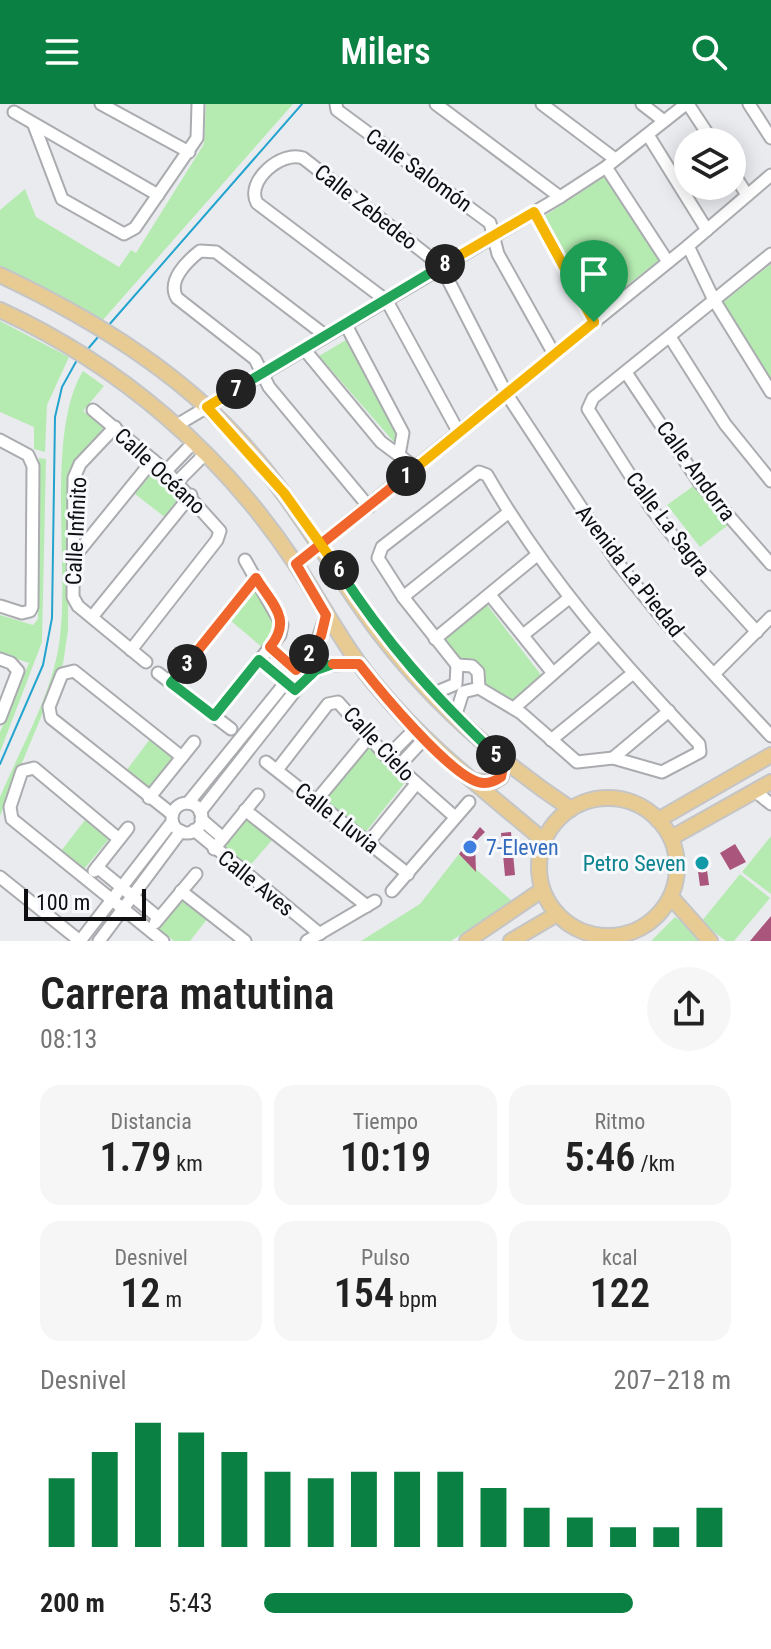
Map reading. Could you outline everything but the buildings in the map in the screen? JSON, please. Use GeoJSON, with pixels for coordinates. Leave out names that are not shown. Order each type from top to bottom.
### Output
{"type":"FeatureCollection","features":[{"type":"Feature","properties":{"kind":"main road"},"geometry":{"type":"LineString","coordinates":[[0,275],[117,337],[207,407],[255,458],[322,545],[380,633],[432,694],[498,757],[571,809]]}},
{"type":"Feature","properties":{"kind":"main road"},"geometry":{"type":"LineString","coordinates":[[0,310],[95,361],[177,425],[206,453],[238,486],[296,564],[359,664],[419,734],[544,841]]}},
{"type":"Feature","properties":{"kind":"main road"},"geometry":{"type":"LineString","coordinates":[[658,820],[771,755]]}},
{"type":"Feature","properties":{"kind":"main road"},"geometry":{"type":"LineString","coordinates":[[474,781],[491,783],[501,777],[503,767],[498,757]]}},
{"type":"Feature","properties":{"kind":"main road"},"geometry":{"type":"LineString","coordinates":[[671,838],[771,782]]}},
{"type":"Feature","properties":{"kind":"main road"},"geometry":{"type":"LineString","coordinates":[[607,798],[643,808],[658,820],[671,838],[677,874],[671,897],[637,937],[599,936],[569,924],[557,914],[542,890],[539,865],[544,841],[551,828],[571,809],[607,798]]}},
{"type":"Feature","properties":{"kind":"main road"},"geometry":{"type":"LineString","coordinates":[[467,941],[542,890]]}},
{"type":"Feature","properties":{"kind":"main road"},"geometry":{"type":"LineString","coordinates":[[671,897],[710,941]]}},
{"type":"Feature","properties":{"kind":"main road"},"geometry":{"type":"LineString","coordinates":[[511,941],[557,914]]}},
{"type":"Feature","properties":{"kind":"street"},"geometry":{"type":"LineString","coordinates":[[101,104],[189,152]]}},
{"type":"Feature","properties":{"kind":"street"},"geometry":{"type":"LineString","coordinates":[[34,125],[62,199],[124,234],[135,228],[189,152],[198,130],[198,104]]}},
{"type":"Feature","properties":{"kind":"street"},"geometry":{"type":"LineString","coordinates":[[436,104],[560,197]]}},
{"type":"Feature","properties":{"kind":"street"},"geometry":{"type":"LineString","coordinates":[[542,104],[610,163],[668,262]]}},
{"type":"Feature","properties":{"kind":"street"},"geometry":{"type":"LineString","coordinates":[[642,104],[664,121]]}},
{"type":"Feature","properties":{"kind":"street"},"geometry":{"type":"LineString","coordinates":[[177,425],[560,197],[687,104],[703,128]]}},
{"type":"Feature","properties":{"kind":"street"},"geometry":{"type":"LineString","coordinates":[[749,104],[771,138]]}},
{"type":"Feature","properties":{"kind":"street","name":"Calle Salomón"},"geometry":{"type":"LineString","coordinates":[[336,107],[485,219],[498,254],[554,354]]}},
{"type":"Feature","properties":{"kind":"street"},"geometry":{"type":"LineString","coordinates":[[14,112],[158,195]]}},
{"type":"Feature","properties":{"kind":"street"},"geometry":{"type":"LineString","coordinates":[[648,135],[707,230]]}},
{"type":"Feature","properties":{"kind":"street","name":"Calle Zebedeo"},"geometry":{"type":"LineString","coordinates":[[387,301],[254,197],[256,184],[287,156],[303,158],[441,266]]}},
{"type":"Feature","properties":{"kind":"street"},"geometry":{"type":"LineString","coordinates":[[296,564],[771,175]]}},
{"type":"Feature","properties":{"kind":"street"},"geometry":{"type":"LineString","coordinates":[[534,212],[594,322]]}},
{"type":"Feature","properties":{"kind":"street"},"geometry":{"type":"LineString","coordinates":[[688,246],[714,300],[771,392]]}},
{"type":"Feature","properties":{"kind":"street"},"geometry":{"type":"LineString","coordinates":[[326,336],[216,252],[208,250],[194,256],[175,280],[174,292],[250,354],[269,387],[369,507]]}},
{"type":"Feature","properties":{"kind":"street"},"geometry":{"type":"LineString","coordinates":[[627,374],[771,254]]}},
{"type":"Feature","properties":{"kind":"street","name":"Avenida La Piedad"},"geometry":{"type":"LineString","coordinates":[[441,266],[506,393],[617,562],[667,624],[771,736]]}},
{"type":"Feature","properties":{"kind":"street"},"geometry":{"type":"LineString","coordinates":[[387,301],[459,433]]}},
{"type":"Feature","properties":{"kind":"street"},"geometry":{"type":"LineString","coordinates":[[346,325],[403,433],[399,455]]}},
{"type":"Feature","properties":{"kind":"street"},"geometry":{"type":"LineString","coordinates":[[670,337],[725,424],[771,481]]}},
{"type":"Feature","properties":{"kind":"street"},"geometry":{"type":"LineString","coordinates":[[304,349],[381,442],[416,468]]}},
{"type":"Feature","properties":{"kind":"street","name":"Calle La Sagra"},"geometry":{"type":"LineString","coordinates":[[627,374],[593,398],[588,409],[651,508],[695,564],[757,632]]}},
{"type":"Feature","properties":{"kind":"street","name":"Calle Andorra"},"geometry":{"type":"LineString","coordinates":[[627,374],[699,482],[771,564]]}},
{"type":"Feature","properties":{"kind":"street","name":"Calle Océano"},"geometry":{"type":"LineString","coordinates":[[93,410],[191,495],[217,526],[219,535],[131,650]]}},
{"type":"Feature","properties":{"kind":"street","name":"Calle Infinito"},"geometry":{"type":"LineString","coordinates":[[115,427],[76,471],[73,597],[146,662]]}},
{"type":"Feature","properties":{"kind":"street"},"geometry":{"type":"LineString","coordinates":[[0,440],[32,458],[30,611],[22,613],[0,606]]}},
{"type":"Feature","properties":{"kind":"street"},"geometry":{"type":"LineString","coordinates":[[166,471],[194,442]]}},
{"type":"Feature","properties":{"kind":"street"},"geometry":{"type":"LineString","coordinates":[[177,482],[206,453]]}},
{"type":"Feature","properties":{"kind":"street"},"geometry":{"type":"LineString","coordinates":[[75,556],[153,460]]}},
{"type":"Feature","properties":{"kind":"street"},"geometry":{"type":"LineString","coordinates":[[432,694],[459,688],[479,688],[514,708],[577,762],[613,758],[662,772],[697,755],[700,748],[568,599],[487,475],[479,472],[382,547],[380,564],[457,665],[459,688],[455,717]]}},
{"type":"Feature","properties":{"kind":"street"},"geometry":{"type":"LineString","coordinates":[[92,617],[191,495]]}},
{"type":"Feature","properties":{"kind":"street"},"geometry":{"type":"LineString","coordinates":[[403,597],[509,512]]}},
{"type":"Feature","properties":{"kind":"street"},"geometry":{"type":"LineString","coordinates":[[435,639],[537,555]]}},
{"type":"Feature","properties":{"kind":"street"},"geometry":{"type":"LineString","coordinates":[[214,716],[280,635],[281,618],[245,560]]}},
{"type":"Feature","properties":{"kind":"street"},"geometry":{"type":"LineString","coordinates":[[171,683],[256,578]]}},
{"type":"Feature","properties":{"kind":"street"},"geometry":{"type":"LineString","coordinates":[[490,595],[552,672]]}},
{"type":"Feature","properties":{"kind":"street"},"geometry":{"type":"LineString","coordinates":[[523,635],[568,599]]}},
{"type":"Feature","properties":{"kind":"street"},"geometry":{"type":"LineString","coordinates":[[0,877],[80,941],[122,888],[180,804],[188,803],[301,674],[316,645],[326,615]]}},
{"type":"Feature","properties":{"kind":"street"},"geometry":{"type":"LineString","coordinates":[[715,673],[771,617]]}},
{"type":"Feature","properties":{"kind":"street"},"geometry":{"type":"LineString","coordinates":[[514,708],[597,635]]}},
{"type":"Feature","properties":{"kind":"street"},"geometry":{"type":"LineString","coordinates":[[270,647],[301,674]]}},
{"type":"Feature","properties":{"kind":"street"},"geometry":{"type":"LineString","coordinates":[[0,659],[11,663],[18,671],[0,718]]}},
{"type":"Feature","properties":{"kind":"street"},"geometry":{"type":"LineString","coordinates":[[259,660],[291,686]]}},
{"type":"Feature","properties":{"kind":"street"},"geometry":{"type":"LineString","coordinates":[[301,674],[326,665],[359,664]]}},
{"type":"Feature","properties":{"kind":"street"},"geometry":{"type":"LineString","coordinates":[[457,665],[472,666],[478,672],[479,688]]}},
{"type":"Feature","properties":{"kind":"street","name":"Calle Aves"},"geometry":{"type":"LineString","coordinates":[[182,757],[74,671],[65,670],[49,707],[49,715],[188,831],[320,934]]}},
{"type":"Feature","properties":{"kind":"street"},"geometry":{"type":"LineString","coordinates":[[158,673],[231,729]]}},
{"type":"Feature","properties":{"kind":"street"},"geometry":{"type":"LineString","coordinates":[[551,740],[632,674]]}},
{"type":"Feature","properties":{"kind":"street"},"geometry":{"type":"LineString","coordinates":[[99,941],[201,815],[291,686]]}},
{"type":"Feature","properties":{"kind":"street","name":"Calle Cielo"},"geometry":{"type":"LineString","coordinates":[[277,770],[333,702],[343,705],[387,757],[455,817]]}},
{"type":"Feature","properties":{"kind":"street"},"geometry":{"type":"LineString","coordinates":[[613,758],[669,711]]}},
{"type":"Feature","properties":{"kind":"street"},"geometry":{"type":"LineString","coordinates":[[387,757],[419,734]]}},
{"type":"Feature","properties":{"kind":"street"},"geometry":{"type":"LineString","coordinates":[[398,767],[419,734]]}},
{"type":"Feature","properties":{"kind":"street"},"geometry":{"type":"LineString","coordinates":[[316,801],[369,737]]}},
{"type":"Feature","properties":{"kind":"street"},"geometry":{"type":"LineString","coordinates":[[149,798],[194,742]]}},
{"type":"Feature","properties":{"kind":"street","name":"Calle Lluvia"},"geometry":{"type":"LineString","coordinates":[[266,762],[408,874]]}},
{"type":"Feature","properties":{"kind":"street"},"geometry":{"type":"LineString","coordinates":[[119,839],[29,767],[22,771],[10,813],[163,941]]}},
{"type":"Feature","properties":{"kind":"street"},"geometry":{"type":"LineString","coordinates":[[368,843],[416,784]]}},
{"type":"Feature","properties":{"kind":"street"},"geometry":{"type":"LineString","coordinates":[[756,792],[771,804]]}},
{"type":"Feature","properties":{"kind":"street"},"geometry":{"type":"LineString","coordinates":[[214,849],[258,795]]}},
{"type":"Feature","properties":{"kind":"street"},"geometry":{"type":"LineString","coordinates":[[392,891],[469,802]]}},
{"type":"Feature","properties":{"kind":"street","name":"Calle Aves"},"geometry":{"type":"LineString","coordinates":[[188,803],[223,838]]}},
{"type":"Feature","properties":{"kind":"street"},"geometry":{"type":"LineString","coordinates":[[245,810],[371,904],[307,941]]}},
{"type":"Feature","properties":{"kind":"street"},"geometry":{"type":"LineString","coordinates":[[87,880],[128,828]]}},
{"type":"Feature","properties":{"kind":"street"},"geometry":{"type":"LineString","coordinates":[[97,867],[159,918]]}},
{"type":"Feature","properties":{"kind":"street"},"geometry":{"type":"LineString","coordinates":[[149,930],[196,874]]}},
{"type":"Feature","properties":{"kind":"street"},"geometry":{"type":"LineString","coordinates":[[181,891],[245,941]]}},
{"type":"Feature","properties":{"kind":"green space"},"geometry":{"type":"Polygon","coordinates":[[[206,104],[293,104],[102,321],[0,266],[0,210],[25,189],[36,217],[119,267],[131,250],[136,253],[204,144],[206,104]]]}},
{"type":"Feature","properties":{"kind":"green space"},"geometry":{"type":"Polygon","coordinates":[[[607,175],[662,258],[594,311],[543,217],[607,175]]]}},
{"type":"Feature","properties":{"kind":"green space"},"geometry":{"type":"Polygon","coordinates":[[[771,264],[771,382],[722,303],[771,264]]]}},
{"type":"Feature","properties":{"kind":"green space"},"geometry":{"type":"Polygon","coordinates":[[[0,321],[69,357],[47,405],[45,452],[34,449],[34,427],[0,412],[0,321]]]}},
{"type":"Feature","properties":{"kind":"green space"},"geometry":{"type":"Polygon","coordinates":[[[346,340],[400,439],[394,442],[319,356],[346,340]]]}},
{"type":"Feature","properties":{"kind":"green space"},"geometry":{"type":"Polygon","coordinates":[[[83,371],[104,386],[83,411],[103,428],[69,473],[68,630],[63,664],[0,816],[0,797],[36,718],[57,657],[62,607],[61,499],[65,428],[72,397],[83,371]]]}},
{"type":"Feature","properties":{"kind":"green space"},"geometry":{"type":"Polygon","coordinates":[[[39,458],[46,459],[42,642],[0,752],[0,732],[29,663],[0,653],[0,615],[33,625],[38,619],[39,458]]]}},
{"type":"Feature","properties":{"kind":"green space"},"geometry":{"type":"Polygon","coordinates":[[[156,468],[183,496],[166,518],[135,494],[156,468]]]}},
{"type":"Feature","properties":{"kind":"green space"},"geometry":{"type":"Polygon","coordinates":[[[695,485],[728,525],[700,547],[667,505],[695,485]]]}},
{"type":"Feature","properties":{"kind":"green space"},"geometry":{"type":"Polygon","coordinates":[[[256,591],[278,629],[263,648],[231,621],[256,591]]]}},
{"type":"Feature","properties":{"kind":"green space"},"geometry":{"type":"Polygon","coordinates":[[[482,606],[488,606],[541,675],[510,702],[486,688],[477,666],[468,660],[455,658],[441,640],[482,606]]]}},
{"type":"Feature","properties":{"kind":"green space"},"geometry":{"type":"Polygon","coordinates":[[[150,739],[176,758],[151,790],[126,771],[150,739]]]}},
{"type":"Feature","properties":{"kind":"green space"},"geometry":{"type":"Polygon","coordinates":[[[368,746],[406,781],[365,833],[324,800],[368,746]]]}},
{"type":"Feature","properties":{"kind":"green space"},"geometry":{"type":"Polygon","coordinates":[[[246,817],[273,839],[247,869],[221,848],[246,817]]]}},
{"type":"Feature","properties":{"kind":"green space"},"geometry":{"type":"Polygon","coordinates":[[[85,820],[109,839],[84,869],[61,851],[85,820]]]}},
{"type":"Feature","properties":{"kind":"green space"},"geometry":{"type":"Polygon","coordinates":[[[771,836],[771,894],[742,872],[771,836]]]}},
{"type":"Feature","properties":{"kind":"green space"},"geometry":{"type":"Polygon","coordinates":[[[459,854],[513,902],[451,941],[361,941],[420,904],[459,854]]]}},
{"type":"Feature","properties":{"kind":"green space"},"geometry":{"type":"Polygon","coordinates":[[[740,874],[770,898],[734,941],[726,941],[701,922],[740,874]]]}},
{"type":"Feature","properties":{"kind":"green space"},"geometry":{"type":"Polygon","coordinates":[[[182,897],[208,918],[190,941],[174,941],[158,928],[182,897]]]}},
{"type":"Feature","properties":{"kind":"green space"},"geometry":{"type":"Polygon","coordinates":[[[675,917],[709,941],[651,941],[675,917]]]}},
{"type":"Feature","properties":{"kind":"waterway"},"geometry":{"type":"LineString","coordinates":[[108,326],[302,104]]}},
{"type":"Feature","properties":{"kind":"waterway"},"geometry":{"type":"LineString","coordinates":[[87,350],[98,337]]}},
{"type":"Feature","properties":{"kind":"waterway"},"geometry":{"type":"LineString","coordinates":[[0,764],[43,665],[52,618],[55,417],[62,387],[77,360]]}},
{"type":"Feature","properties":{"kind":"place","name":"7-Eleven"},"geometry":{"type":"Point","coordinates":[470,847]}},
{"type":"Feature","properties":{"kind":"place","name":"Petro Seven"},"geometry":{"type":"Point","coordinates":[702,863]}},
{"type":"Feature","properties":{"kind":"route"},"geometry":{"type":"LineString","coordinates":[[594,322],[369,507],[322,545],[296,564],[326,615],[316,645],[296,670],[270,647],[280,635],[281,618],[256,578],[171,683],[214,716],[259,660],[295,690],[306,677],[326,665],[359,664],[414,730],[474,781],[491,783],[501,777],[503,767],[498,757],[432,694],[380,633],[322,545],[284,493],[236,435],[207,407],[534,212],[594,322]]}}]}
